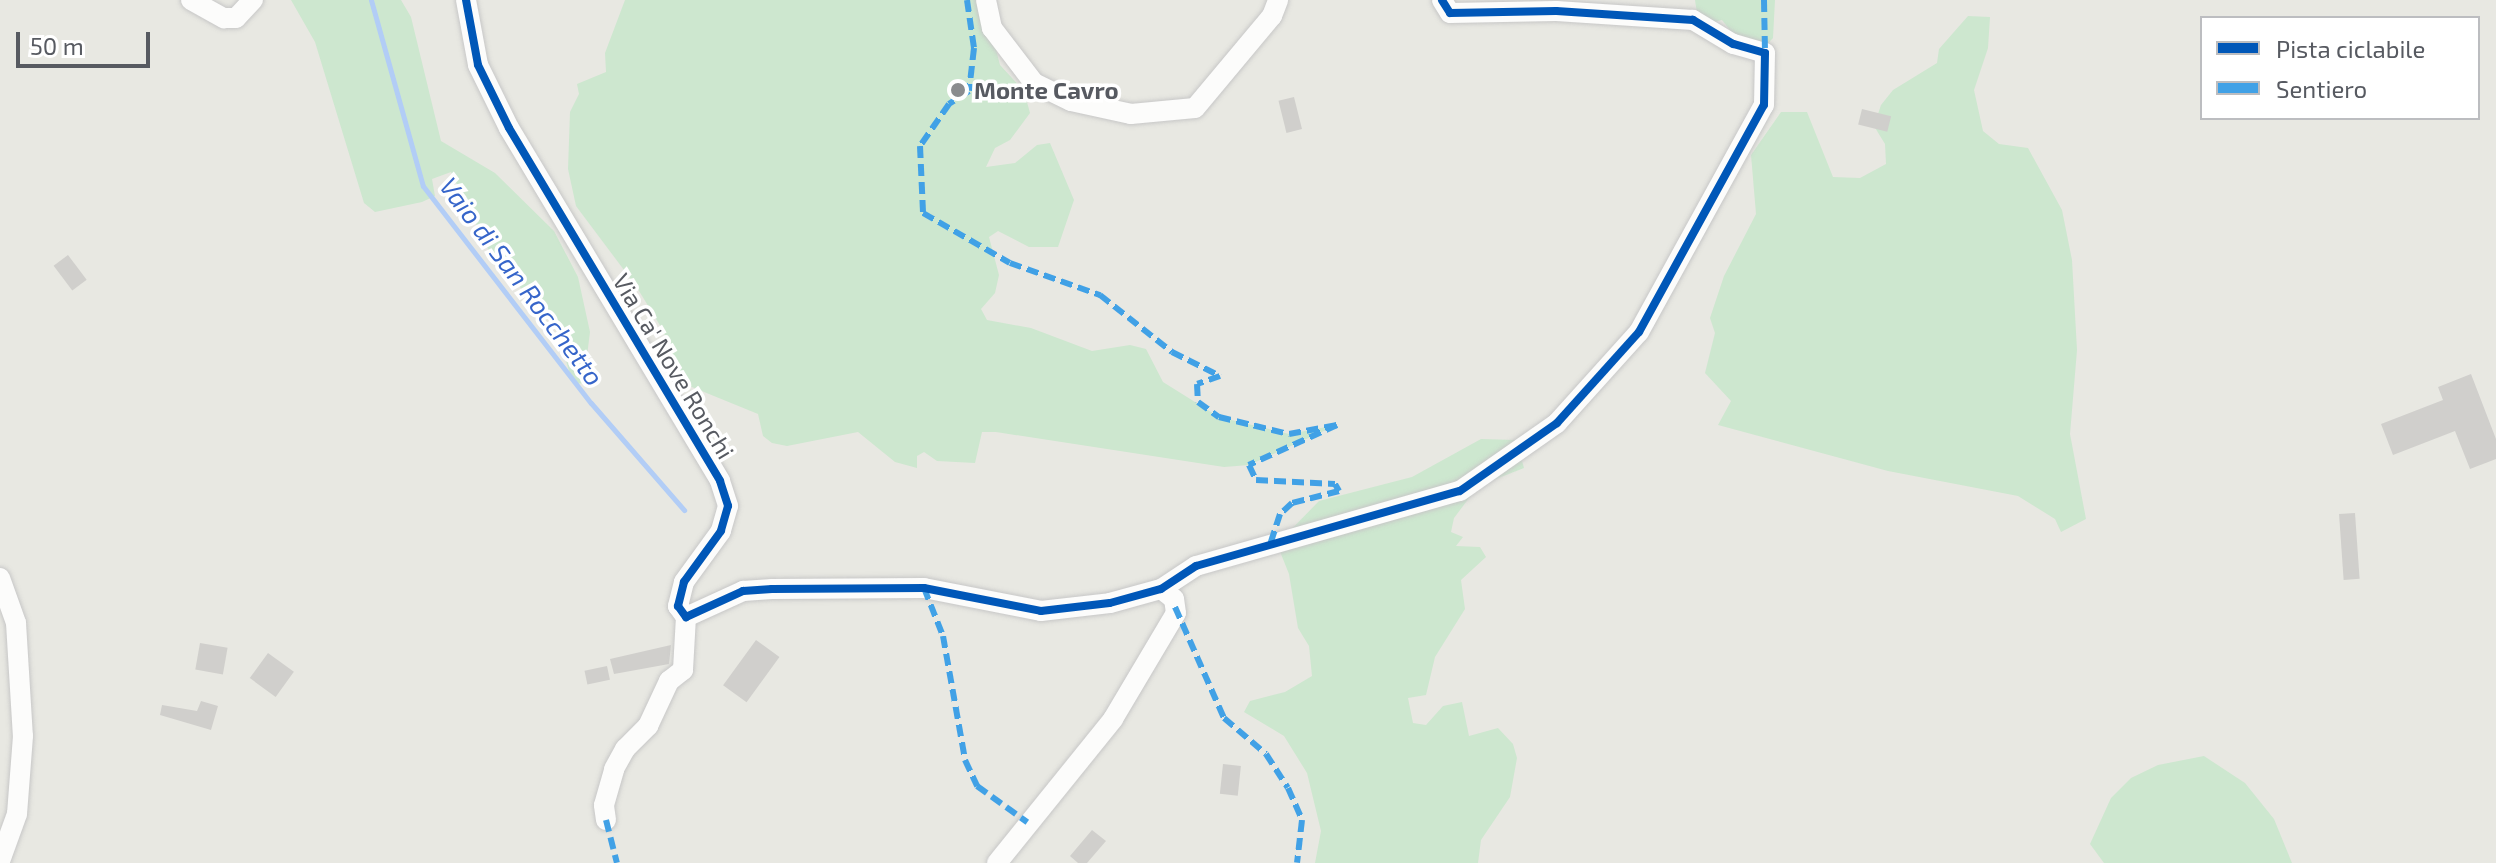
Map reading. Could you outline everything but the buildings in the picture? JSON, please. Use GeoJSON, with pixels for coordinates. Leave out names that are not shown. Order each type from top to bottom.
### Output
{"type":"FeatureCollection","features":[{"type":"Feature","properties":{"kind":"street"},"geometry":{"type":"LineString","coordinates":[[191,0],[224,18],[236,18],[253,0]]}},
{"type":"Feature","properties":{"kind":"street","name":"Via Ca' Nove Ronchi"},"geometry":{"type":"LineString","coordinates":[[466,0],[478,65],[509,128],[720,481],[728,506],[721,531],[684,582],[678,606],[686,617],[683,670],[669,681],[648,726],[625,749],[614,769],[604,805],[606,820]]}},
{"type":"Feature","properties":{"kind":"street"},"geometry":{"type":"LineString","coordinates":[[986,0],[992,28],[1034,83],[1071,101],[1131,114],[1195,108],[1272,16],[1278,0]]}},
{"type":"Feature","properties":{"kind":"street"},"geometry":{"type":"LineString","coordinates":[[686,617],[743,591],[772,589],[924,588],[1041,611],[1161,589],[1196,566],[1460,491],[1557,423],[1639,332],[1764,105],[1765,53],[1733,44],[1693,20],[1556,11],[1450,13],[1442,0]]}},
{"type":"Feature","properties":{"kind":"street"},"geometry":{"type":"LineString","coordinates":[[0,578],[16,623],[23,736],[17,814],[0,861]]}},
{"type":"Feature","properties":{"kind":"street"},"geometry":{"type":"LineString","coordinates":[[997,863],[1113,719],[1176,613],[1174,599],[1161,589]]}},
{"type":"Feature","properties":{"kind":"green space"},"geometry":{"type":"Polygon","coordinates":[[[291,0],[401,0],[411,17],[441,141],[495,173],[554,231],[578,277],[590,332],[587,356],[592,376],[586,383],[573,384],[556,328],[490,253],[451,172],[432,179],[435,196],[422,202],[375,212],[364,203],[315,42],[291,0]]]}},
{"type":"Feature","properties":{"kind":"green space"},"geometry":{"type":"Polygon","coordinates":[[[625,0],[983,0],[1000,65],[1024,91],[1030,113],[1010,140],[995,148],[986,167],[1015,163],[1037,145],[1050,143],[1074,200],[1058,247],[1029,247],[998,231],[989,237],[999,275],[995,293],[981,309],[987,320],[1031,328],[1092,351],[1130,345],[1146,349],[1163,382],[1219,417],[1289,434],[1337,425],[1249,465],[1224,467],[996,432],[982,432],[975,463],[937,461],[924,452],[917,456],[917,468],[895,462],[858,432],[787,446],[772,443],[763,436],[758,414],[687,385],[670,357],[664,332],[636,286],[576,206],[568,169],[570,112],[579,94],[577,84],[606,72],[605,53],[625,0]]]}},
{"type":"Feature","properties":{"kind":"green space"},"geometry":{"type":"Polygon","coordinates":[[[1695,0],[1775,0],[1773,38],[1763,49],[1733,34],[1722,20],[1699,26],[1695,0]]]}},
{"type":"Feature","properties":{"kind":"green space"},"geometry":{"type":"Polygon","coordinates":[[[1968,16],[1990,17],[1988,48],[1974,90],[1983,131],[1999,144],[2028,148],[2062,210],[2072,260],[2077,350],[2070,434],[2086,519],[2061,532],[2055,519],[2018,496],[1888,471],[1718,425],[1731,401],[1705,373],[1715,333],[1710,318],[1724,276],[1756,214],[1751,155],[1781,112],[1807,112],[1833,177],[1860,178],[1886,164],[1885,144],[1874,126],[1881,105],[1893,90],[1937,63],[1939,49],[1968,16]]]}},
{"type":"Feature","properties":{"kind":"green space"},"geometry":{"type":"Polygon","coordinates":[[[1481,439],[1516,440],[1524,468],[1478,486],[1454,518],[1451,532],[1463,537],[1456,546],[1480,547],[1486,557],[1461,580],[1465,609],[1435,657],[1426,695],[1408,698],[1413,723],[1426,725],[1443,706],[1462,702],[1469,736],[1498,728],[1513,744],[1517,758],[1510,797],[1481,840],[1478,863],[1315,863],[1321,831],[1307,773],[1284,736],[1244,712],[1250,701],[1285,692],[1312,676],[1309,646],[1298,628],[1289,574],[1277,544],[1319,501],[1412,477],[1481,439]]]}},
{"type":"Feature","properties":{"kind":"green space"},"geometry":{"type":"Polygon","coordinates":[[[2204,756],[2245,783],[2274,819],[2292,863],[2104,863],[2090,844],[2111,798],[2131,778],[2158,765],[2204,756]]]}},
{"type":"Feature","properties":{"kind":"waterway","name":"Vaio di San Rocchetto"},"geometry":{"type":"LineString","coordinates":[[371,0],[423,186],[591,403],[684,510]]}},
{"type":"Feature","properties":{"kind":"marked path"},"geometry":{"type":"LineString","coordinates":[[967,0],[974,48],[969,91],[949,104],[920,146],[923,213],[1010,263],[1100,295],[1172,352],[1220,376],[1197,384],[1198,402],[1219,417],[1289,434],[1337,425],[1249,465],[1256,480],[1335,484],[1339,491],[1292,503],[1280,514],[1269,547]]}},
{"type":"Feature","properties":{"kind":"marked path"},"geometry":{"type":"LineString","coordinates":[[1764,0],[1765,53]]}},
{"type":"Feature","properties":{"kind":"marked path"},"geometry":{"type":"LineString","coordinates":[[924,588],[943,636],[965,760],[977,786],[1027,822]]}},
{"type":"Feature","properties":{"kind":"marked path"},"geometry":{"type":"LineString","coordinates":[[1175,607],[1224,718],[1266,754],[1288,788],[1302,820],[1297,863]]}},
{"type":"Feature","properties":{"kind":"marked path"},"geometry":{"type":"LineString","coordinates":[[606,820],[617,863]]}},
{"type":"Feature","properties":{"kind":"cycle path"},"geometry":{"type":"LineString","coordinates":[[466,0],[478,65],[509,128],[720,481],[728,506],[721,531],[684,582],[678,606],[686,617],[743,591],[772,589],[924,588],[1041,611],[1110,603],[1161,589],[1196,566],[1460,491],[1557,423],[1639,332],[1764,105],[1765,53],[1733,44],[1693,20],[1556,11],[1450,13],[1442,0]]}},
{"type":"Feature","properties":{"kind":"place","name":"Monte Cavro"},"geometry":{"type":"Point","coordinates":[958,90]}}]}
